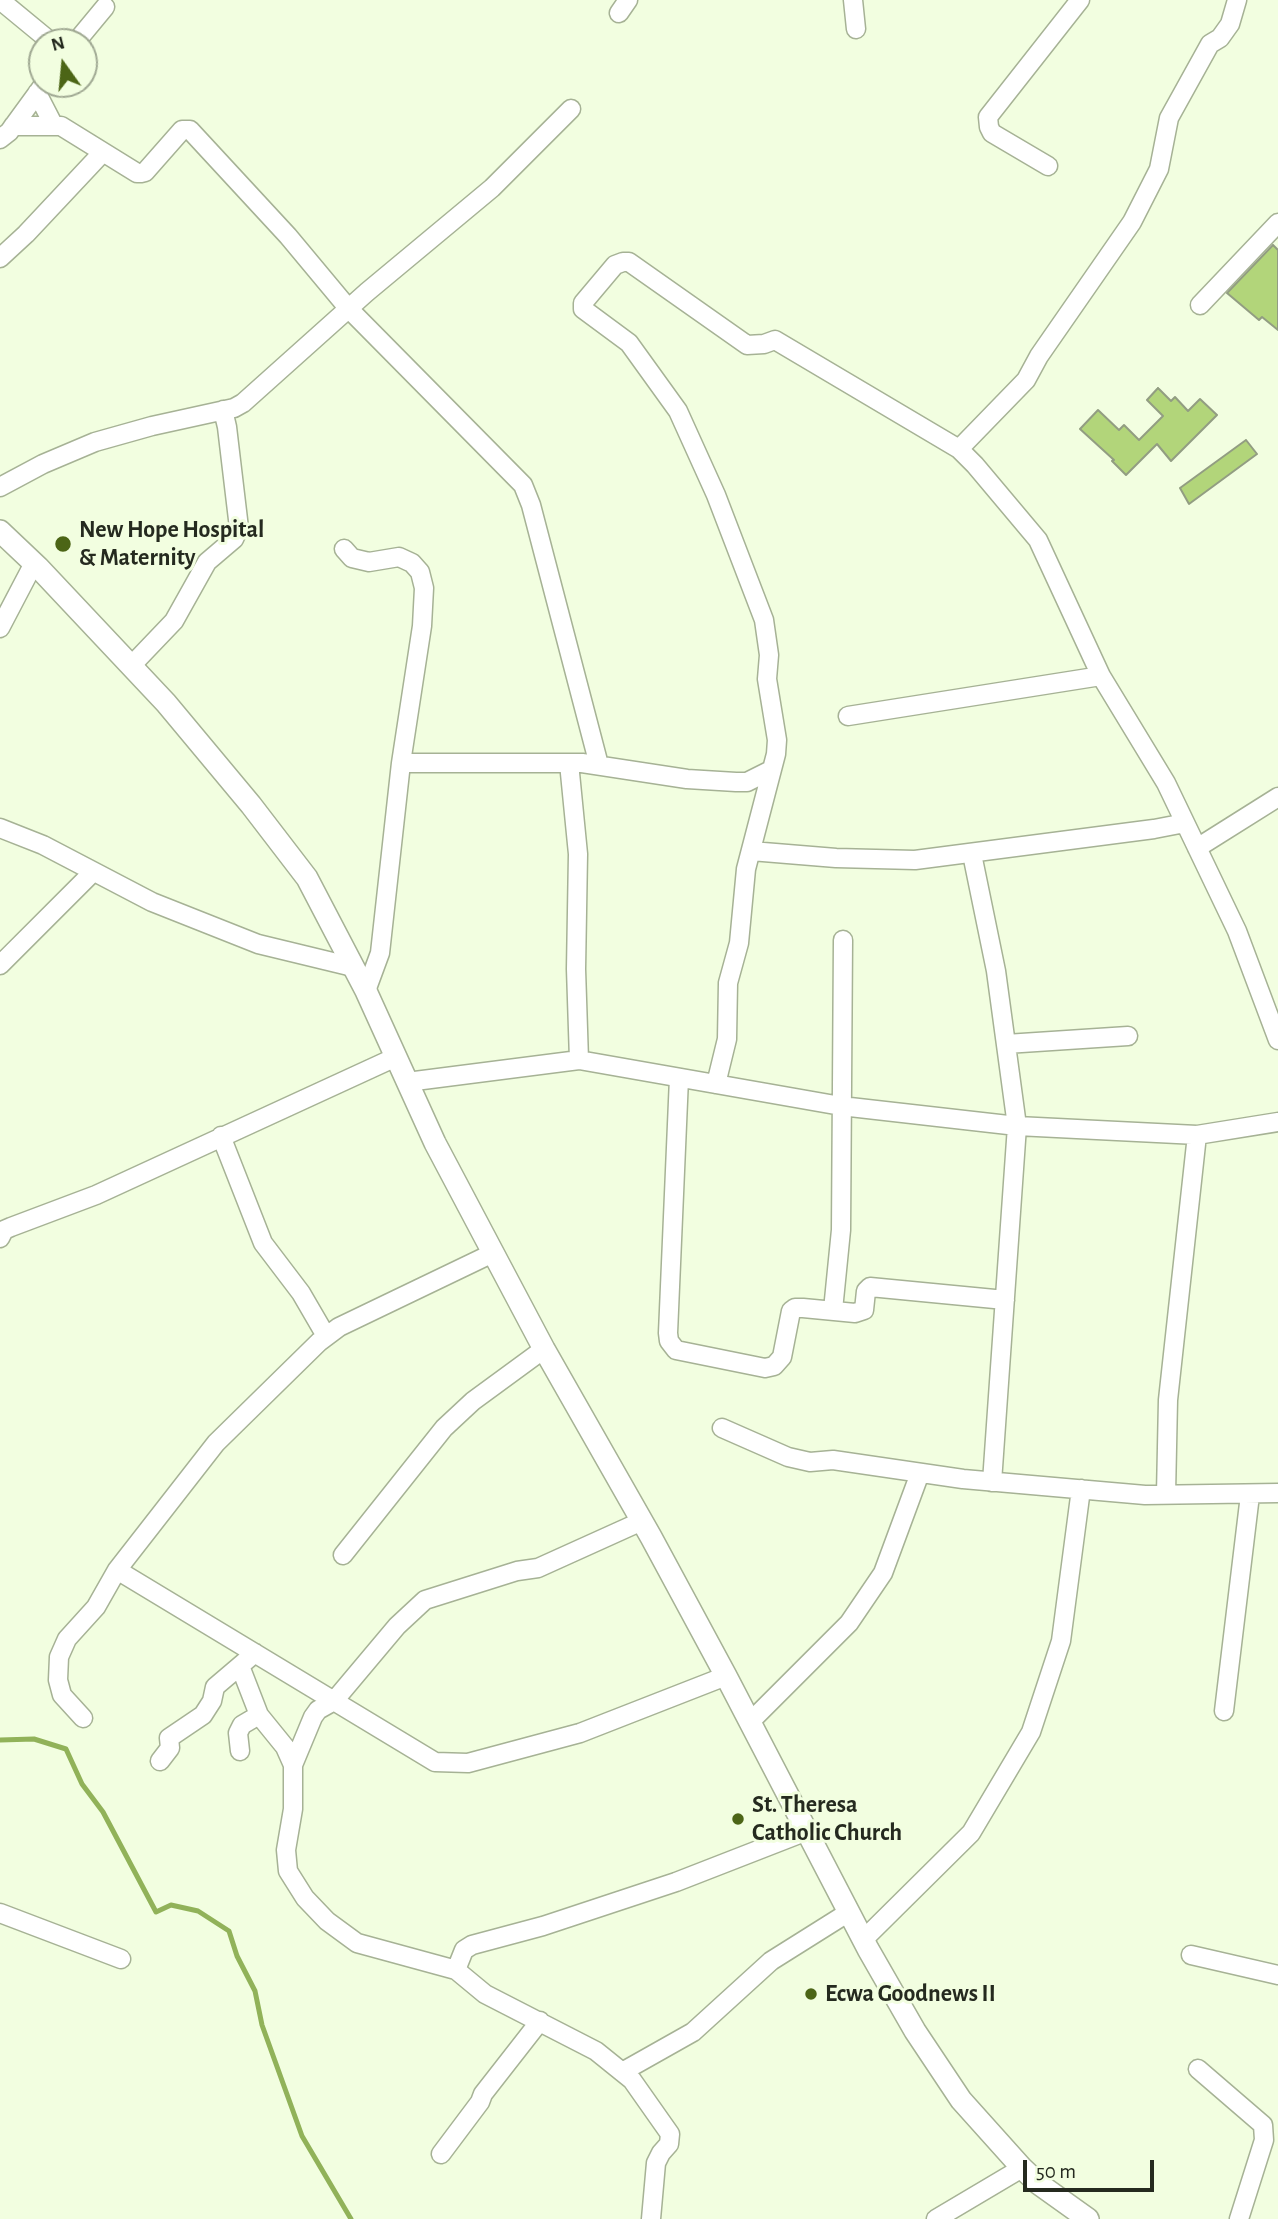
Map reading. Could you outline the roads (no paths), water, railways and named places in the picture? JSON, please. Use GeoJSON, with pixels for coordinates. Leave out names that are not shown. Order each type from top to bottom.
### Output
{"type":"FeatureCollection","features":[{"type":"Feature","properties":{"kind":"street"},"geometry":{"type":"LineString","coordinates":[[0,0],[34,28]]}},
{"type":"Feature","properties":{"kind":"street"},"geometry":{"type":"LineString","coordinates":[[853,0],[856,29]]}},
{"type":"Feature","properties":{"kind":"street"},"geometry":{"type":"LineString","coordinates":[[1048,166],[992,133],[988,117],[1080,0]]}},
{"type":"Feature","properties":{"kind":"street"},"geometry":{"type":"LineString","coordinates":[[959,449],[1026,380],[1039,356],[1132,222],[1159,169],[1169,118],[1210,44],[1220,38],[1230,24],[1237,0]]}},
{"type":"Feature","properties":{"kind":"street"},"geometry":{"type":"LineString","coordinates":[[88,28],[105,7]]}},
{"type":"Feature","properties":{"kind":"street"},"geometry":{"type":"LineString","coordinates":[[0,139],[34,98]]}},
{"type":"Feature","properties":{"kind":"street"},"geometry":{"type":"LineString","coordinates":[[44,98],[54,126]]}},
{"type":"Feature","properties":{"kind":"street"},"geometry":{"type":"LineString","coordinates":[[0,487],[43,464],[95,442],[243,403],[348,309],[492,188],[571,109]]}},
{"type":"Feature","properties":{"kind":"street"},"geometry":{"type":"LineString","coordinates":[[13,126],[61,126],[136,173],[145,172],[182,130],[190,130],[288,236],[348,309],[523,485],[531,505],[599,765]]}},
{"type":"Feature","properties":{"kind":"street"},"geometry":{"type":"LineString","coordinates":[[0,258],[103,152]]}},
{"type":"Feature","properties":{"kind":"street"},"geometry":{"type":"LineString","coordinates":[[1200,305],[1278,223]]}},
{"type":"Feature","properties":{"kind":"street"},"geometry":{"type":"LineString","coordinates":[[716,1084],[727,1039],[728,983],[739,943],[746,869],[776,754],[777,740],[768,684],[769,655],[764,620],[716,495],[678,411],[629,343],[587,313],[583,303],[615,265],[629,262],[747,345],[775,340],[959,449],[1038,540],[1101,676],[1166,783],[1237,931],[1278,1040]]}},
{"type":"Feature","properties":{"kind":"street"},"geometry":{"type":"LineString","coordinates":[[131,666],[174,621],[207,562],[234,539],[239,528],[223,410]]}},
{"type":"Feature","properties":{"kind":"street"},"geometry":{"type":"LineString","coordinates":[[0,531],[34,563],[166,703],[251,805],[307,878],[366,991],[435,1143],[493,1253],[642,1521],[863,1940],[915,2031],[961,2100],[1023,2168],[1039,2184],[1088,2219]]}},
{"type":"Feature","properties":{"kind":"street"},"geometry":{"type":"LineString","coordinates":[[344,549],[352,558],[369,562],[399,557],[412,563],[420,572],[424,588],[422,626],[401,763],[380,953],[366,991]]}},
{"type":"Feature","properties":{"kind":"street"},"geometry":{"type":"LineString","coordinates":[[0,628],[34,563]]}},
{"type":"Feature","properties":{"kind":"street"},"geometry":{"type":"LineString","coordinates":[[848,716],[1101,676]]}},
{"type":"Feature","properties":{"kind":"street"},"geometry":{"type":"LineString","coordinates":[[401,763],[569,763],[687,779],[736,782],[747,782],[771,770]]}},
{"type":"Feature","properties":{"kind":"street"},"geometry":{"type":"LineString","coordinates":[[569,763],[578,854],[576,969],[579,1060]]}},
{"type":"Feature","properties":{"kind":"street"},"geometry":{"type":"LineString","coordinates":[[1197,848],[1278,797]]}},
{"type":"Feature","properties":{"kind":"street"},"geometry":{"type":"LineString","coordinates":[[751,851],[836,858],[915,860],[1185,823]]}},
{"type":"Feature","properties":{"kind":"street"},"geometry":{"type":"LineString","coordinates":[[0,828],[43,845],[152,902],[258,944],[353,967]]}},
{"type":"Feature","properties":{"kind":"street"},"geometry":{"type":"LineString","coordinates":[[972,854],[996,971],[1017,1126],[992,1482]]}},
{"type":"Feature","properties":{"kind":"street"},"geometry":{"type":"LineString","coordinates":[[0,965],[93,872]]}},
{"type":"Feature","properties":{"kind":"street"},"geometry":{"type":"LineString","coordinates":[[833,1310],[841,1230],[843,940]]}},
{"type":"Feature","properties":{"kind":"street"},"geometry":{"type":"LineString","coordinates":[[1006,1044],[1128,1036]]}},
{"type":"Feature","properties":{"kind":"street"},"geometry":{"type":"LineString","coordinates":[[0,1238],[4,1230],[96,1195],[396,1057]]}},
{"type":"Feature","properties":{"kind":"street"},"geometry":{"type":"LineString","coordinates":[[407,1082],[579,1060],[841,1105],[1017,1126],[1197,1135],[1278,1122]]}},
{"type":"Feature","properties":{"kind":"street"},"geometry":{"type":"LineString","coordinates":[[680,1078],[668,1341],[676,1350],[765,1368],[774,1366],[782,1357],[791,1311],[803,1308],[855,1313],[864,1310],[866,1291],[870,1287],[1005,1300]]}},
{"type":"Feature","properties":{"kind":"street"},"geometry":{"type":"LineString","coordinates":[[1166,1494],[1168,1400],[1197,1135]]}},
{"type":"Feature","properties":{"kind":"street"},"geometry":{"type":"LineString","coordinates":[[221,1136],[263,1243],[301,1293],[326,1336]]}},
{"type":"Feature","properties":{"kind":"street"},"geometry":{"type":"LineString","coordinates":[[83,1718],[62,1695],[58,1680],[59,1657],[67,1639],[96,1607],[117,1570],[216,1443],[326,1336],[339,1327],[493,1253]]}},
{"type":"Feature","properties":{"kind":"street"},"geometry":{"type":"LineString","coordinates":[[343,1555],[444,1428],[474,1401],[544,1349]]}},
{"type":"Feature","properties":{"kind":"street"},"geometry":{"type":"LineString","coordinates":[[722,1428],[788,1457],[810,1462],[833,1460],[992,1482],[1145,1494],[1278,1493]]}},
{"type":"Feature","properties":{"kind":"street"},"geometry":{"type":"LineString","coordinates":[[750,1722],[849,1623],[883,1573],[920,1473]]}},
{"type":"Feature","properties":{"kind":"street"},"geometry":{"type":"LineString","coordinates":[[863,1940],[971,1833],[1031,1732],[1061,1641],[1081,1489]]}},
{"type":"Feature","properties":{"kind":"street"},"geometry":{"type":"LineString","coordinates":[[1224,1711],[1250,1495]]}},
{"type":"Feature","properties":{"kind":"street"},"geometry":{"type":"LineString","coordinates":[[293,1765],[318,1710],[334,1701],[397,1626],[425,1600],[517,1571],[538,1568],[642,1521]]}},
{"type":"Feature","properties":{"kind":"street"},"geometry":{"type":"LineString","coordinates":[[117,1570],[435,1762],[468,1763],[580,1733],[726,1676]]}},
{"type":"Feature","properties":{"kind":"street"},"geometry":{"type":"LineString","coordinates":[[160,1761],[170,1748],[169,1738],[203,1715],[212,1701],[215,1687],[255,1653]]}},
{"type":"Feature","properties":{"kind":"street"},"geometry":{"type":"LineString","coordinates":[[240,1666],[259,1715],[285,1747],[293,1765],[293,1809],[286,1850],[288,1871],[305,1898],[327,1921],[357,1942],[456,1970],[485,1993],[596,2051],[632,2080],[670,2134],[669,2144],[656,2162],[651,2219]]}},
{"type":"Feature","properties":{"kind":"street"},"geometry":{"type":"LineString","coordinates":[[240,1751],[238,1733],[242,1725],[259,1715]]}},
{"type":"Feature","properties":{"kind":"street"},"geometry":{"type":"LineString","coordinates":[[456,1970],[464,1951],[472,1945],[543,1926],[676,1882],[807,1831]]}},
{"type":"Feature","properties":{"kind":"street"},"geometry":{"type":"LineString","coordinates":[[622,2072],[693,2032],[771,1961],[849,1912]]}},
{"type":"Feature","properties":{"kind":"street"},"geometry":{"type":"LineString","coordinates":[[0,1913],[121,1959]]}},
{"type":"Feature","properties":{"kind":"street"},"geometry":{"type":"LineString","coordinates":[[1191,1955],[1278,1975]]}},
{"type":"Feature","properties":{"kind":"street"},"geometry":{"type":"LineString","coordinates":[[441,2154],[480,2102],[483,2094],[540,2021]]}},
{"type":"Feature","properties":{"kind":"street"},"geometry":{"type":"LineString","coordinates":[[1198,2069],[1263,2125],[1264,2140],[1239,2219]]}},
{"type":"Feature","properties":{"kind":"street"},"geometry":{"type":"LineString","coordinates":[[936,2219],[1023,2168]]}},
{"type":"Feature","properties":{"kind":"waterway"},"geometry":{"type":"LineString","coordinates":[[0,1740],[34,1739],[66,1749],[82,1784],[103,1812],[156,1912],[171,1905],[198,1911],[229,1931],[237,1956],[255,1991],[262,2025],[302,2136],[351,2219]]}},
{"type":"Feature","properties":{"kind":"place","name":"New Hope Hospital & Maternity"},"geometry":{"type":"Point","coordinates":[63,544]}},
{"type":"Feature","properties":{"kind":"place","name":"St. Theresa Catholic Church"},"geometry":{"type":"Point","coordinates":[738,1819]}},
{"type":"Feature","properties":{"kind":"place","name":"Ecwa Goodnews II"},"geometry":{"type":"Point","coordinates":[811,1994]}}]}
